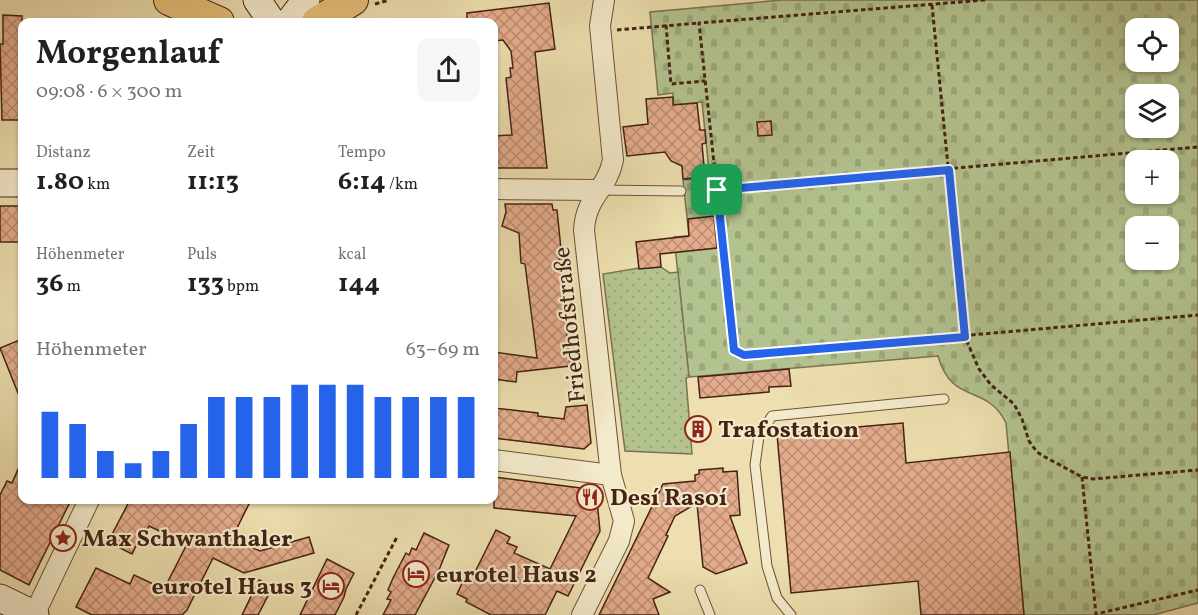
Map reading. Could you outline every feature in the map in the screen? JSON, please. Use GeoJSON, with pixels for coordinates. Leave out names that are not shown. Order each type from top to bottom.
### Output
{"type":"FeatureCollection","features":[{"type":"Feature","properties":{"kind":"main road"},"geometry":{"type":"LineString","coordinates":[[169,0],[210,18]]}},
{"type":"Feature","properties":{"kind":"main road"},"geometry":{"type":"LineString","coordinates":[[257,0],[269,18]]}},
{"type":"Feature","properties":{"kind":"main road"},"geometry":{"type":"LineString","coordinates":[[292,18],[306,0]]}},
{"type":"Feature","properties":{"kind":"main road"},"geometry":{"type":"LineString","coordinates":[[324,18],[353,0]]}},
{"type":"Feature","properties":{"kind":"main road"},"geometry":{"type":"LineString","coordinates":[[0,169],[18,170]]}},
{"type":"Feature","properties":{"kind":"main road"},"geometry":{"type":"LineString","coordinates":[[0,183],[18,183]]}},
{"type":"Feature","properties":{"kind":"main road"},"geometry":{"type":"LineString","coordinates":[[0,598],[34,615]]}},
{"type":"Feature","properties":{"kind":"street","name":"Friedhofstraße"},"geometry":{"type":"LineString","coordinates":[[588,0],[600,26]]}},
{"type":"Feature","properties":{"kind":"street","name":"Friedhofstraße"},"geometry":{"type":"LineString","coordinates":[[582,615],[622,531],[622,512],[610,475],[584,230],[587,211],[611,172],[613,160],[600,26],[604,0]]}},
{"type":"Feature","properties":{"kind":"street"},"geometry":{"type":"LineString","coordinates":[[498,189],[599,190]]}},
{"type":"Feature","properties":{"kind":"street"},"geometry":{"type":"LineString","coordinates":[[498,461],[610,475]]}},
{"type":"Feature","properties":{"kind":"street"},"geometry":{"type":"LineString","coordinates":[[34,615],[87,504]]}},
{"type":"Feature","properties":{"kind":"lane"},"geometry":{"type":"LineString","coordinates":[[599,190],[681,191]]}},
{"type":"Feature","properties":{"kind":"lane"},"geometry":{"type":"LineString","coordinates":[[791,615],[777,598],[767,566],[755,465],[759,436],[772,416],[944,399]]}},
{"type":"Feature","properties":{"kind":"lane"},"geometry":{"type":"LineString","coordinates":[[700,590],[710,615]]}},
{"type":"Feature","properties":{"kind":"path"},"geometry":{"type":"LineString","coordinates":[[620,30],[985,0]]}},
{"type":"Feature","properties":{"kind":"path"},"geometry":{"type":"LineString","coordinates":[[932,5],[965,337],[979,369],[985,378],[1017,407],[1029,441],[1037,452],[1082,477],[1103,480],[1198,470]]}},
{"type":"Feature","properties":{"kind":"path"},"geometry":{"type":"LineString","coordinates":[[699,23],[733,347],[738,353],[744,355],[965,337],[1198,315]]}},
{"type":"Feature","properties":{"kind":"path"},"geometry":{"type":"LineString","coordinates":[[666,25],[671,84],[705,81]]}},
{"type":"Feature","properties":{"kind":"path"},"geometry":{"type":"LineString","coordinates":[[681,191],[717,190],[1198,147]]}},
{"type":"Feature","properties":{"kind":"path"},"geometry":{"type":"LineString","coordinates":[[1082,477],[1096,614],[1198,590]]}},
{"type":"Feature","properties":{"kind":"path"},"geometry":{"type":"LineString","coordinates":[[356,615],[397,537]]}},
{"type":"Feature","properties":{"kind":"green space"},"geometry":{"type":"Polygon","coordinates":[[[782,0],[1198,0],[1198,603],[1153,615],[1024,615],[1006,423],[989,403],[952,382],[944,372],[938,356],[689,377],[674,237],[689,236],[683,180],[705,178],[705,172],[709,171],[702,102],[674,105],[673,93],[658,95],[650,12],[782,0]]]}},
{"type":"Feature","properties":{"kind":"green space"},"geometry":{"type":"Polygon","coordinates":[[[661,267],[670,273],[678,272],[689,377],[686,378],[692,454],[625,451],[603,274],[661,267]]]}},
{"type":"Feature","properties":{"kind":"building"},"geometry":{"type":"Polygon","coordinates":[[[549,3],[555,49],[535,52],[547,168],[498,168],[498,136],[512,135],[506,78],[511,77],[510,68],[513,68],[511,51],[503,40],[498,41],[498,18],[467,18],[467,13],[549,3]]]}},
{"type":"Feature","properties":{"kind":"building"},"geometry":{"type":"Polygon","coordinates":[[[3,15],[22,16],[18,18],[18,120],[2,120],[0,44],[3,44],[3,15]]]}},
{"type":"Feature","properties":{"kind":"building"},"geometry":{"type":"Polygon","coordinates":[[[673,97],[673,105],[697,103],[700,130],[705,130],[706,143],[702,144],[705,177],[683,179],[682,166],[671,161],[665,152],[627,156],[623,127],[648,124],[646,99],[673,97]]]}},
{"type":"Feature","properties":{"kind":"building"},"geometry":{"type":"Polygon","coordinates":[[[771,121],[772,135],[758,136],[757,122],[771,121]]]}},
{"type":"Feature","properties":{"kind":"building"},"geometry":{"type":"Polygon","coordinates":[[[505,204],[552,204],[553,210],[557,210],[562,259],[559,259],[570,366],[517,372],[516,382],[498,380],[498,353],[537,358],[525,264],[521,263],[519,233],[502,226],[506,212],[505,204]]]}},
{"type":"Feature","properties":{"kind":"building"},"geometry":{"type":"Polygon","coordinates":[[[0,206],[18,206],[18,242],[0,242],[0,206]]]}},
{"type":"Feature","properties":{"kind":"building"},"geometry":{"type":"Polygon","coordinates":[[[714,216],[717,248],[660,254],[661,267],[639,269],[636,242],[689,236],[688,219],[714,216]]]}},
{"type":"Feature","properties":{"kind":"building"},"geometry":{"type":"Polygon","coordinates":[[[18,341],[18,393],[0,348],[18,341]]]}},
{"type":"Feature","properties":{"kind":"building"},"geometry":{"type":"Polygon","coordinates":[[[789,369],[791,386],[769,387],[769,392],[700,398],[698,377],[789,369]]]}},
{"type":"Feature","properties":{"kind":"building"},"geometry":{"type":"Polygon","coordinates":[[[587,405],[591,443],[584,449],[498,438],[498,408],[538,413],[538,416],[564,419],[566,407],[587,405]]]}},
{"type":"Feature","properties":{"kind":"building"},"geometry":{"type":"Polygon","coordinates":[[[903,423],[906,463],[1010,452],[1024,615],[921,615],[918,581],[791,593],[777,434],[903,423]]]}},
{"type":"Feature","properties":{"kind":"building"},"geometry":{"type":"Polygon","coordinates":[[[723,468],[723,472],[737,471],[740,515],[730,516],[747,563],[716,574],[703,567],[697,503],[675,516],[648,578],[670,592],[653,599],[659,615],[599,615],[663,484],[695,481],[695,475],[699,474],[699,470],[723,468]]]}},
{"type":"Feature","properties":{"kind":"building"},"geometry":{"type":"Polygon","coordinates":[[[18,469],[18,504],[69,504],[29,585],[0,570],[0,495],[7,481],[12,483],[18,469]]]}},
{"type":"Feature","properties":{"kind":"building"},"geometry":{"type":"Polygon","coordinates":[[[498,478],[596,490],[600,531],[568,596],[557,591],[545,615],[491,615],[466,602],[467,599],[457,594],[467,573],[473,576],[496,530],[510,537],[507,543],[517,547],[514,553],[550,569],[576,516],[494,508],[494,504],[498,504],[498,478]]]}},
{"type":"Feature","properties":{"kind":"building"},"geometry":{"type":"Polygon","coordinates":[[[128,504],[249,504],[232,538],[260,551],[309,537],[314,553],[244,573],[213,558],[187,610],[182,615],[92,615],[76,607],[96,568],[130,584],[134,575],[164,589],[187,544],[149,526],[140,545],[137,544],[132,554],[108,542],[128,504]]]}},
{"type":"Feature","properties":{"kind":"building","name":"eurotel Haus 2"},"geometry":{"type":"Polygon","coordinates":[[[424,533],[449,545],[439,570],[415,615],[383,615],[391,600],[387,599],[391,592],[388,590],[393,578],[406,553],[409,555],[412,548],[416,550],[424,533]]]}},
{"type":"Feature","properties":{"kind":"building","name":"eurotel Haus 3"},"geometry":{"type":"Polygon","coordinates":[[[327,559],[354,573],[344,597],[335,615],[300,615],[327,559]]]}},
{"type":"Feature","properties":{"kind":"building"},"geometry":{"type":"Polygon","coordinates":[[[259,580],[273,586],[258,615],[242,615],[259,580]]]}},
{"type":"Feature","properties":{"kind":"place","name":"Trafostation"},"geometry":{"type":"Point","coordinates":[698,429]}},
{"type":"Feature","properties":{"kind":"place","name":"Desí Rasoí"},"geometry":{"type":"Point","coordinates":[590,497]}},
{"type":"Feature","properties":{"kind":"place","name":"Max Schwanthaler"},"geometry":{"type":"Point","coordinates":[63,538]}},
{"type":"Feature","properties":{"kind":"place","name":"eurotel Haus 2"},"geometry":{"type":"Point","coordinates":[416,574]}},
{"type":"Feature","properties":{"kind":"place","name":"eurotel Haus 3"},"geometry":{"type":"Point","coordinates":[331,586]}},
{"type":"Feature","properties":{"kind":"route"},"geometry":{"type":"LineString","coordinates":[[949,170],[965,337],[744,355],[738,353],[733,347],[717,190],[949,170]]}}]}
